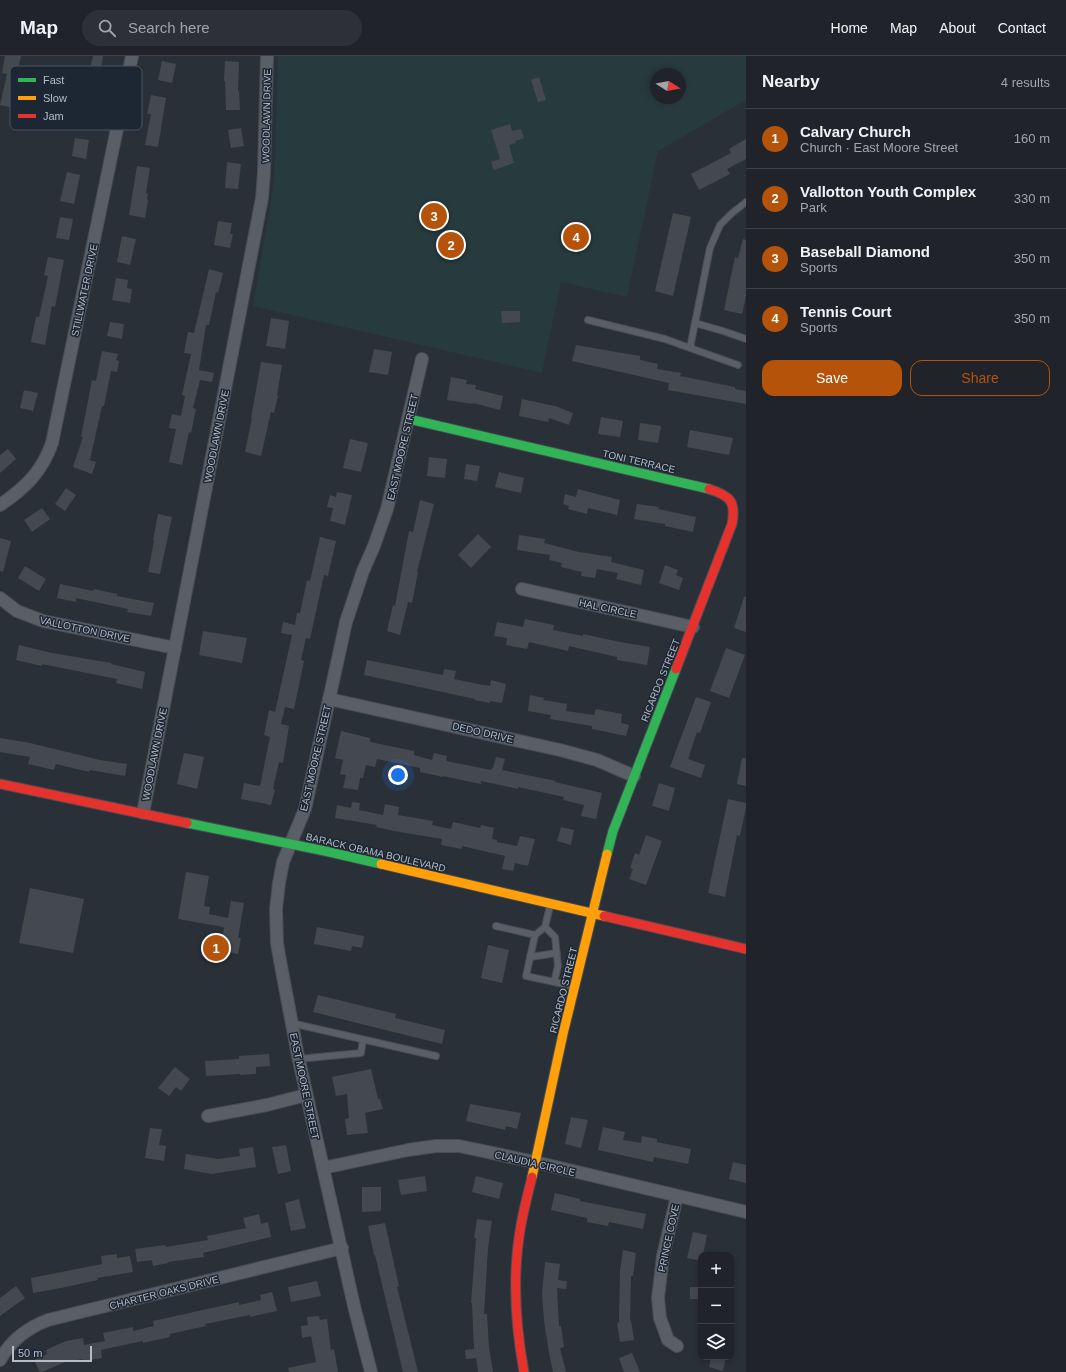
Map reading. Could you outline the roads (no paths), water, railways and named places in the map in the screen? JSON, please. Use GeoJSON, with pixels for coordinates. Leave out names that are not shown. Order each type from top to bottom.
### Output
{"type":"FeatureCollection","features":[{"type":"Feature","properties":{"kind":"street","name":"STILLWATER DRIVE"},"geometry":{"type":"LineString","coordinates":[[130,66],[132,56]]}},
{"type":"Feature","properties":{"kind":"street","name":"WOODLAWN DRIVE"},"geometry":{"type":"LineString","coordinates":[[143,813],[262,198],[267,56]]}},
{"type":"Feature","properties":{"kind":"street","name":"STILLWATER DRIVE"},"geometry":{"type":"LineString","coordinates":[[0,505],[32,480],[49,453],[117,130]]}},
{"type":"Feature","properties":{"kind":"street","name":"EAST MOORE STREET"},"geometry":{"type":"LineString","coordinates":[[371,1372],[354,1306],[298,1059],[280,966],[276,923],[279,883],[283,862],[305,809],[346,622],[363,571],[374,546],[387,509],[422,359]]}},
{"type":"Feature","properties":{"kind":"street","name":"TONI TERRACE"},"geometry":{"type":"LineString","coordinates":[[409,419],[698,486],[728,496],[734,503],[735,515],[693,627]]}},
{"type":"Feature","properties":{"kind":"street","name":"HAL CIRCLE"},"geometry":{"type":"LineString","coordinates":[[522,589],[693,627]]}},
{"type":"Feature","properties":{"kind":"street","name":"VALLOTTON DRIVE"},"geometry":{"type":"LineString","coordinates":[[0,598],[17,611],[43,621],[175,648]]}},
{"type":"Feature","properties":{"kind":"street","name":"RICARDO STREET"},"geometry":{"type":"LineString","coordinates":[[524,1372],[516,1314],[515,1274],[521,1221],[613,831],[693,627]]}},
{"type":"Feature","properties":{"kind":"street","name":"DEDO DRIVE"},"geometry":{"type":"LineString","coordinates":[[329,699],[560,750],[597,760],[634,776]]}},
{"type":"Feature","properties":{"kind":"street","name":"BARACK OBAMA BOULEVARD"},"geometry":{"type":"LineString","coordinates":[[0,784],[325,851],[746,950]]}},
{"type":"Feature","properties":{"kind":"street"},"geometry":{"type":"LineString","coordinates":[[208,1116],[267,1105],[306,1095]]}},
{"type":"Feature","properties":{"kind":"street","name":"CLAUDIA CIRCLE"},"geometry":{"type":"LineString","coordinates":[[323,1168],[408,1150],[436,1146],[458,1146],[535,1162],[746,1212]]}},
{"type":"Feature","properties":{"kind":"street","name":"PRINCE COVE"},"geometry":{"type":"LineString","coordinates":[[676,1346],[668,1340],[660,1318],[658,1298],[662,1256],[677,1196]]}},
{"type":"Feature","properties":{"kind":"street","name":"CHARTER OAKS DRIVE"},"geometry":{"type":"LineString","coordinates":[[0,1360],[6,1350],[21,1334],[28,1329],[48,1320],[342,1248]]}},
{"type":"Feature","properties":{"kind":"lane"},"geometry":{"type":"LineString","coordinates":[[690,348],[710,248],[720,225],[746,202]]}},
{"type":"Feature","properties":{"kind":"lane"},"geometry":{"type":"LineString","coordinates":[[588,320],[665,339],[738,365]]}},
{"type":"Feature","properties":{"kind":"lane"},"geometry":{"type":"LineString","coordinates":[[695,323],[746,339]]}},
{"type":"Feature","properties":{"kind":"lane"},"geometry":{"type":"LineString","coordinates":[[551,903],[545,927],[535,935],[526,976],[575,987]]}},
{"type":"Feature","properties":{"kind":"lane"},"geometry":{"type":"LineString","coordinates":[[496,926],[535,935]]}},
{"type":"Feature","properties":{"kind":"lane"},"geometry":{"type":"LineString","coordinates":[[545,927],[555,937],[558,966],[554,982]]}},
{"type":"Feature","properties":{"kind":"lane"},"geometry":{"type":"LineString","coordinates":[[530,957],[557,953]]}},
{"type":"Feature","properties":{"kind":"lane"},"geometry":{"type":"LineString","coordinates":[[291,1023],[436,1056]]}},
{"type":"Feature","properties":{"kind":"lane"},"geometry":{"type":"LineString","coordinates":[[298,1059],[361,1053],[363,1040]]}},
{"type":"Feature","properties":{"kind":"place","name":"Baseball Diamond"},"geometry":{"type":"Point","coordinates":[434,216]}},
{"type":"Feature","properties":{"kind":"place","name":"Tennis Court"},"geometry":{"type":"Point","coordinates":[576,237]}},
{"type":"Feature","properties":{"kind":"place","name":"Vallotton Youth Complex"},"geometry":{"type":"Point","coordinates":[451,245]}},
{"type":"Feature","properties":{"kind":"place","name":"Calvary Church"},"geometry":{"type":"Point","coordinates":[216,948]}}]}
